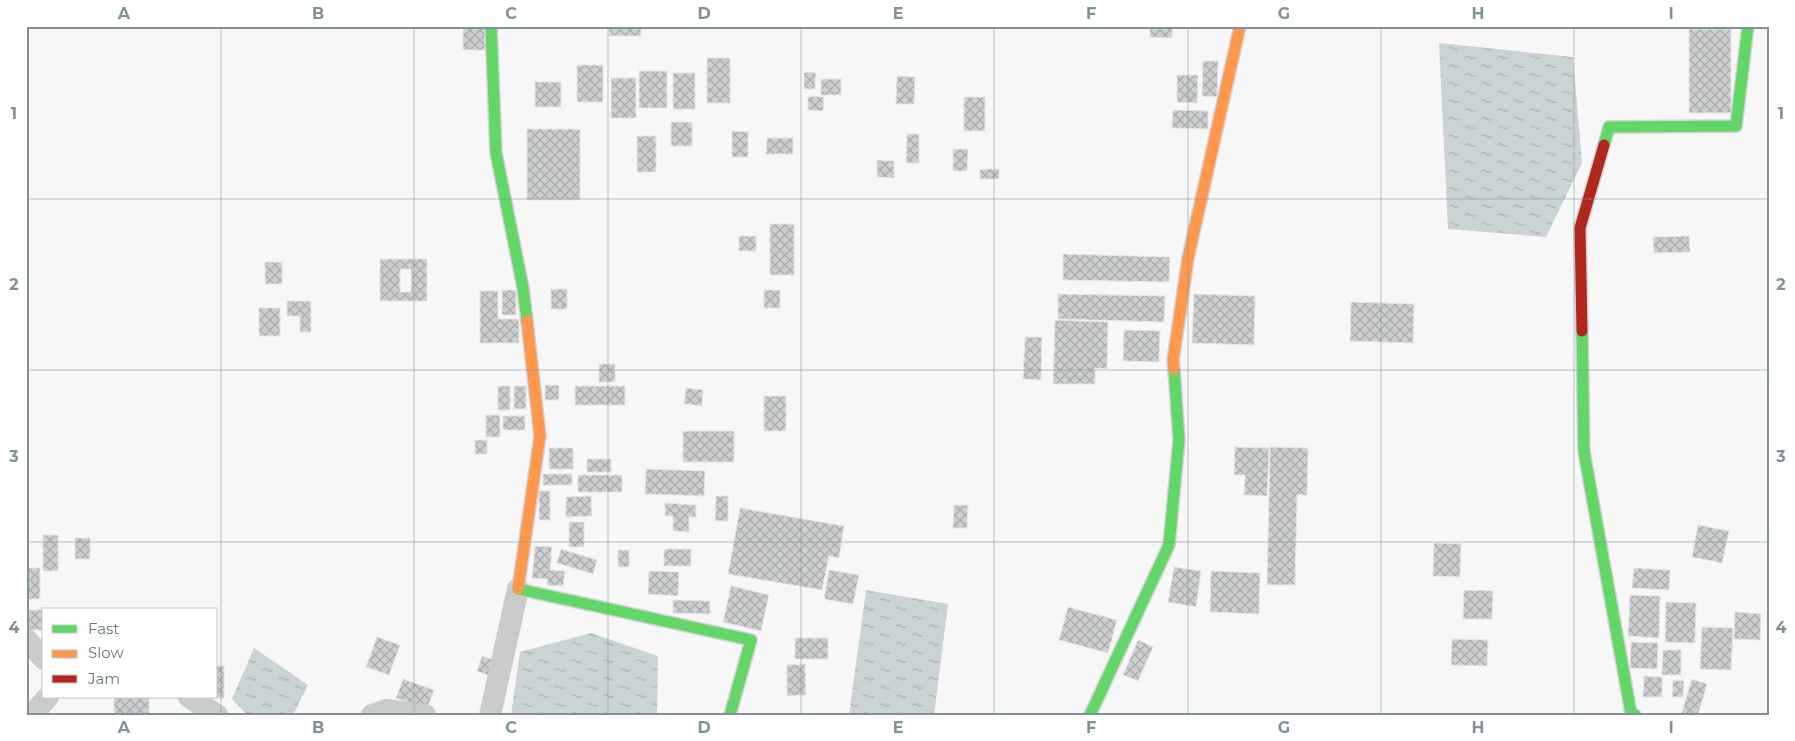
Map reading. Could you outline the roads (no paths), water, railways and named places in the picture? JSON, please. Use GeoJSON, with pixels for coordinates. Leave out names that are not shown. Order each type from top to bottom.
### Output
{"type":"FeatureCollection","features":[{"type":"Feature","properties":{"kind":"street"},"geometry":{"type":"LineString","coordinates":[[490,715],[518,588],[540,436],[523,288],[496,153],[491,26]]}},
{"type":"Feature","properties":{"kind":"street"},"geometry":{"type":"LineString","coordinates":[[1090,715],[1105,679],[1137,617],[1169,545],[1179,440],[1172,361],[1188,258],[1240,26]]}},
{"type":"Feature","properties":{"kind":"street"},"geometry":{"type":"LineString","coordinates":[[1635,715],[1631,713],[1584,452],[1580,228],[1609,127],[1736,126],[1748,26]]}},
{"type":"Feature","properties":{"kind":"street"},"geometry":{"type":"LineString","coordinates":[[518,588],[751,640],[730,715]]}},
{"type":"Feature","properties":{"kind":"street"},"geometry":{"type":"LineString","coordinates":[[26,639],[42,657]]}},
{"type":"Feature","properties":{"kind":"street"},"geometry":{"type":"LineString","coordinates":[[32,715],[47,698]]}},
{"type":"Feature","properties":{"kind":"street"},"geometry":{"type":"LineString","coordinates":[[190,698],[217,715]]}},
{"type":"Feature","properties":{"kind":"street"},"geometry":{"type":"LineString","coordinates":[[372,715],[386,710],[425,715]]}},
{"type":"Feature","properties":{"kind":"water"},"geometry":{"type":"Polygon","coordinates":[[[1439,43],[1573,57],[1582,163],[1546,237],[1448,229],[1439,43]]]}},
{"type":"Feature","properties":{"kind":"water"},"geometry":{"type":"Polygon","coordinates":[[[866,590],[948,604],[934,715],[849,715],[866,590]]]}},
{"type":"Feature","properties":{"kind":"water"},"geometry":{"type":"Polygon","coordinates":[[[591,633],[658,656],[657,715],[511,715],[520,652],[591,633]]]}},
{"type":"Feature","properties":{"kind":"water"},"geometry":{"type":"Polygon","coordinates":[[[254,648],[308,685],[293,715],[247,715],[232,699],[254,648]]]}}]}
